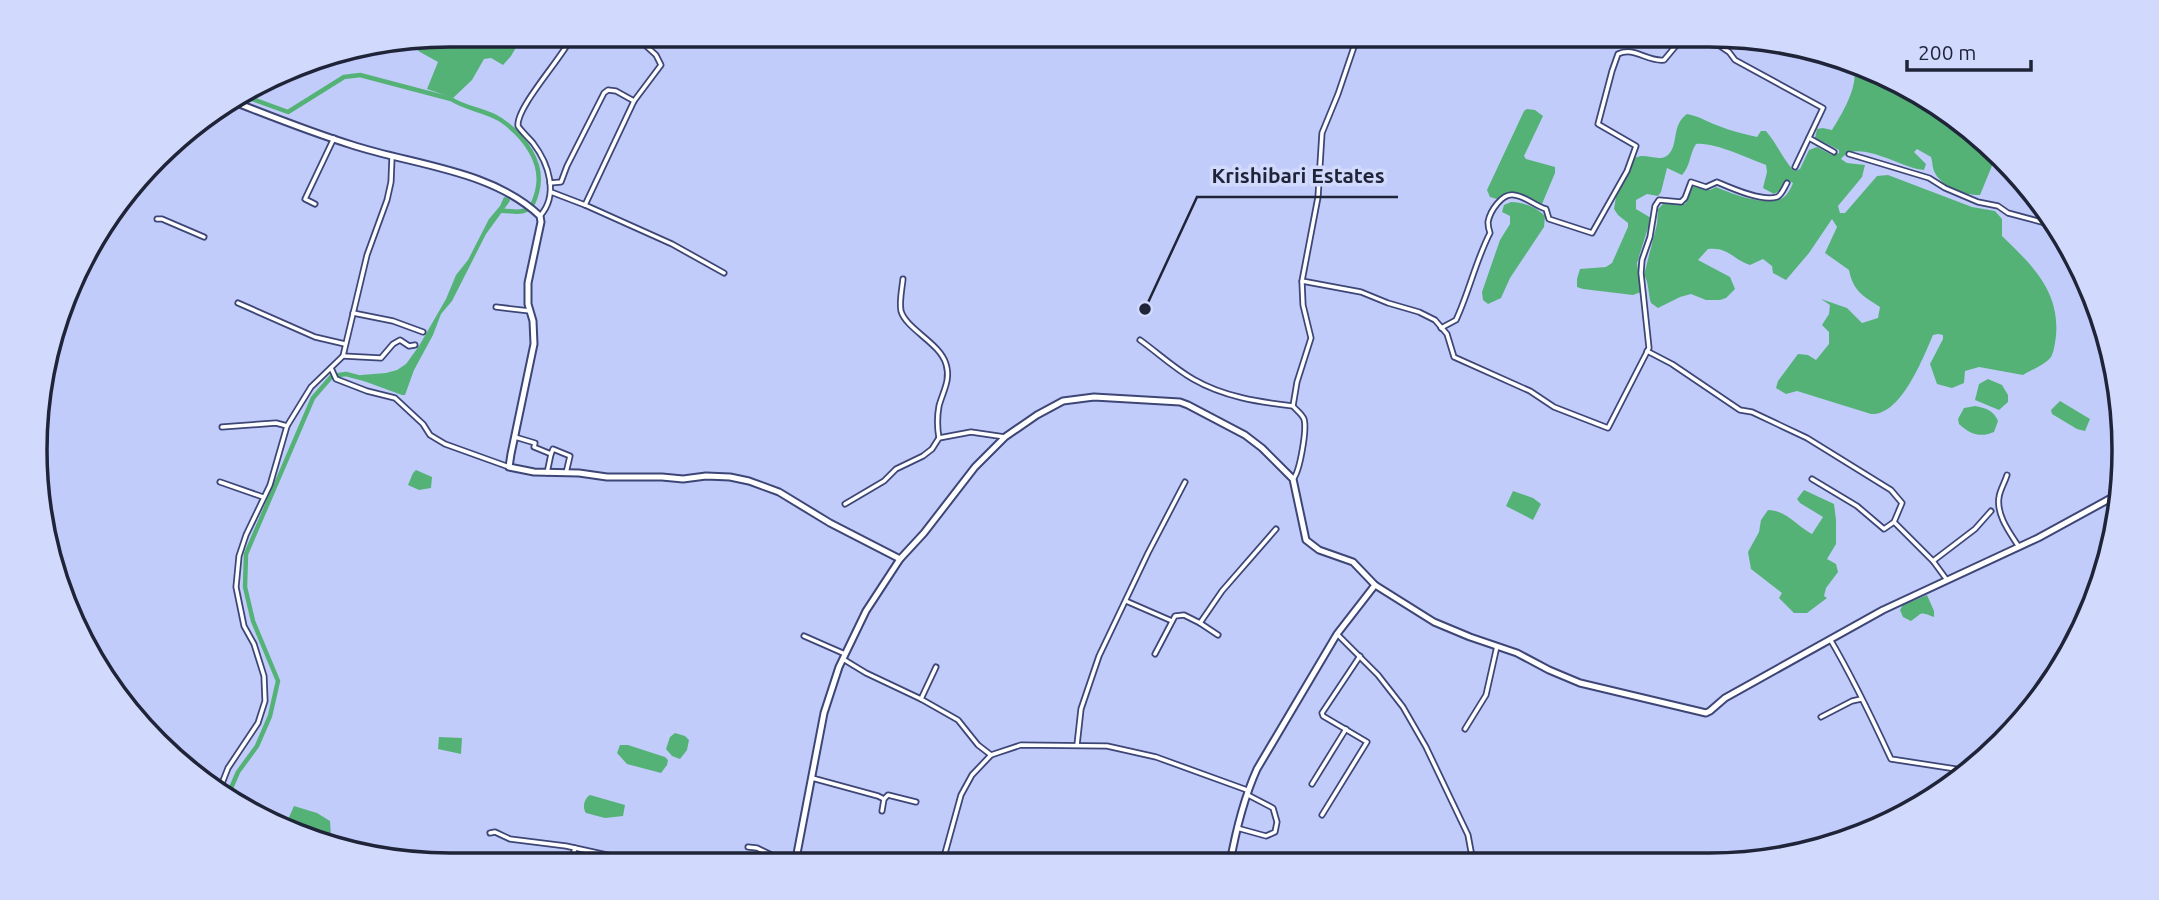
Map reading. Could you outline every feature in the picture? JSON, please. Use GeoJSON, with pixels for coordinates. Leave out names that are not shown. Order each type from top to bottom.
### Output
{"type":"FeatureCollection","features":[{"type":"Feature","properties":{"kind":"main road"},"geometry":{"type":"LineString","coordinates":[[242,105],[392,157],[469,174],[522,203],[538,215],[539,233],[528,283],[534,344],[509,467],[607,478],[683,479],[706,475],[749,481],[779,492],[830,523],[900,559]]}},
{"type":"Feature","properties":{"kind":"main road"},"geometry":{"type":"LineString","coordinates":[[797,853],[824,713],[844,657],[866,611],[900,559],[924,533],[975,467],[1005,438],[1048,408],[1063,401],[1094,397],[1180,402],[1200,411],[1245,435],[1293,479],[1306,540],[1319,550],[1353,562],[1375,585],[1434,622],[1517,653],[1580,683],[1706,713],[1725,698],[1829,638],[2019,547],[2108,499]]}},
{"type":"Feature","properties":{"kind":"main road"},"geometry":{"type":"LineString","coordinates":[[1232,853],[1246,792],[1268,750],[1339,632],[1375,585]]}},
{"type":"Feature","properties":{"kind":"street"},"geometry":{"type":"LineString","coordinates":[[538,215],[547,205],[551,192],[550,183],[541,157],[518,126],[517,120],[525,103],[566,47]]}},
{"type":"Feature","properties":{"kind":"street"},"geometry":{"type":"LineString","coordinates":[[584,205],[634,102],[661,65],[648,47]]}},
{"type":"Feature","properties":{"kind":"street"},"geometry":{"type":"LineString","coordinates":[[1293,406],[1297,382],[1311,338],[1303,305],[1302,281],[1318,197],[1322,133],[1354,47]]}},
{"type":"Feature","properties":{"kind":"street"},"geometry":{"type":"LineString","coordinates":[[1441,327],[1456,320],[1477,268],[1482,247],[1490,233],[1488,223],[1493,210],[1504,197],[1514,195],[1546,209],[1549,219],[1592,233],[1627,171],[1636,146],[1598,124],[1618,54],[1632,51],[1655,61],[1664,60],[1675,47]]}},
{"type":"Feature","properties":{"kind":"street"},"geometry":{"type":"LineString","coordinates":[[1722,48],[1735,60],[1823,108],[1795,167]]}},
{"type":"Feature","properties":{"kind":"street"},"geometry":{"type":"LineString","coordinates":[[550,183],[561,183],[604,93],[608,90],[615,91],[634,102]]}},
{"type":"Feature","properties":{"kind":"street"},"geometry":{"type":"LineString","coordinates":[[315,204],[305,199],[334,138]]}},
{"type":"Feature","properties":{"kind":"street"},"geometry":{"type":"LineString","coordinates":[[1809,138],[1834,152]]}},
{"type":"Feature","properties":{"kind":"street"},"geometry":{"type":"LineString","coordinates":[[1849,154],[1929,178],[1978,202],[1998,206],[2008,214],[2041,222]]}},
{"type":"Feature","properties":{"kind":"street"},"geometry":{"type":"LineString","coordinates":[[222,782],[228,768],[258,723],[265,701],[264,676],[254,644],[244,626],[236,587],[239,556],[270,485],[287,426],[311,387],[343,356],[373,236],[387,200],[392,157]]}},
{"type":"Feature","properties":{"kind":"street"},"geometry":{"type":"LineString","coordinates":[[1302,281],[1361,292],[1419,312],[1435,320],[1447,334],[1454,357],[1530,391],[1554,407],[1608,428],[1649,348],[1641,273],[1655,206],[1659,200],[1681,202],[1691,183],[1706,187],[1717,182],[1761,197],[1780,195],[1787,183]]}},
{"type":"Feature","properties":{"kind":"street"},"geometry":{"type":"LineString","coordinates":[[551,192],[671,244],[724,273]]}},
{"type":"Feature","properties":{"kind":"street"},"geometry":{"type":"LineString","coordinates":[[157,219],[204,237]]}},
{"type":"Feature","properties":{"kind":"street"},"geometry":{"type":"LineString","coordinates":[[845,504],[884,481],[896,469],[923,456],[939,438],[939,407],[948,381],[946,362],[934,346],[904,319],[900,308],[903,279]]}},
{"type":"Feature","properties":{"kind":"street"},"geometry":{"type":"LineString","coordinates":[[238,303],[305,333],[345,344]]}},
{"type":"Feature","properties":{"kind":"street"},"geometry":{"type":"LineString","coordinates":[[496,307],[530,311]]}},
{"type":"Feature","properties":{"kind":"street"},"geometry":{"type":"LineString","coordinates":[[353,313],[394,321],[423,332]]}},
{"type":"Feature","properties":{"kind":"street"},"geometry":{"type":"LineString","coordinates":[[343,356],[381,359],[393,344],[400,340],[409,346],[415,345]]}},
{"type":"Feature","properties":{"kind":"street"},"geometry":{"type":"LineString","coordinates":[[1140,340],[1180,371],[1220,391],[1242,398],[1293,406],[1302,416],[1305,425],[1298,472],[1293,479]]}},
{"type":"Feature","properties":{"kind":"street"},"geometry":{"type":"LineString","coordinates":[[1647,351],[1672,364],[1740,410],[1752,412],[1807,438],[1891,490],[1902,503],[1894,522],[1884,529],[1857,506],[1812,479]]}},
{"type":"Feature","properties":{"kind":"street"},"geometry":{"type":"LineString","coordinates":[[332,369],[336,379],[395,398],[424,424],[430,435],[445,444],[509,467]]}},
{"type":"Feature","properties":{"kind":"street"},"geometry":{"type":"LineString","coordinates":[[222,427],[276,423],[287,426]]}},
{"type":"Feature","properties":{"kind":"street"},"geometry":{"type":"LineString","coordinates":[[939,438],[971,432],[1005,438]]}},
{"type":"Feature","properties":{"kind":"street"},"geometry":{"type":"LineString","coordinates":[[515,437],[535,443],[534,447],[551,454]]}},
{"type":"Feature","properties":{"kind":"street"},"geometry":{"type":"LineString","coordinates":[[547,473],[554,449],[569,456],[566,472]]}},
{"type":"Feature","properties":{"kind":"street"},"geometry":{"type":"LineString","coordinates":[[2007,475],[1999,498],[2000,511],[2006,527],[2019,547]]}},
{"type":"Feature","properties":{"kind":"street"},"geometry":{"type":"LineString","coordinates":[[220,481],[263,497]]}},
{"type":"Feature","properties":{"kind":"street"},"geometry":{"type":"LineString","coordinates":[[1077,745],[1081,709],[1099,656],[1185,482]]}},
{"type":"Feature","properties":{"kind":"street"},"geometry":{"type":"LineString","coordinates":[[1933,562],[1975,529],[1990,511]]}},
{"type":"Feature","properties":{"kind":"street"},"geometry":{"type":"LineString","coordinates":[[1894,522],[1947,580]]}},
{"type":"Feature","properties":{"kind":"street"},"geometry":{"type":"LineString","coordinates":[[1200,624],[1222,591],[1276,529]]}},
{"type":"Feature","properties":{"kind":"street"},"geometry":{"type":"LineString","coordinates":[[1125,601],[1172,621]]}},
{"type":"Feature","properties":{"kind":"street"},"geometry":{"type":"LineString","coordinates":[[1155,654],[1178,614],[1218,635]]}},
{"type":"Feature","properties":{"kind":"street"},"geometry":{"type":"LineString","coordinates":[[1339,632],[1403,706],[1468,835],[1471,853]]}},
{"type":"Feature","properties":{"kind":"street"},"geometry":{"type":"LineString","coordinates":[[804,636],[844,657],[866,673],[958,720],[978,745],[991,755]]}},
{"type":"Feature","properties":{"kind":"street"},"geometry":{"type":"LineString","coordinates":[[1829,638],[1857,686],[1891,759],[1955,769]]}},
{"type":"Feature","properties":{"kind":"street"},"geometry":{"type":"LineString","coordinates":[[1465,729],[1486,695],[1497,646]]}},
{"type":"Feature","properties":{"kind":"street"},"geometry":{"type":"LineString","coordinates":[[1322,815],[1367,742],[1322,713],[1360,656]]}},
{"type":"Feature","properties":{"kind":"street"},"geometry":{"type":"LineString","coordinates":[[921,699],[936,667]]}},
{"type":"Feature","properties":{"kind":"street"},"geometry":{"type":"LineString","coordinates":[[1821,717],[1861,699]]}},
{"type":"Feature","properties":{"kind":"street"},"geometry":{"type":"LineString","coordinates":[[1312,784],[1346,729]]}},
{"type":"Feature","properties":{"kind":"street"},"geometry":{"type":"LineString","coordinates":[[945,853],[961,795],[972,775],[991,755],[1021,745],[1107,746],[1156,757],[1246,792],[1273,808],[1277,822],[1275,832],[1266,836],[1237,828]]}},
{"type":"Feature","properties":{"kind":"street"},"geometry":{"type":"LineString","coordinates":[[812,778],[884,799]]}},
{"type":"Feature","properties":{"kind":"street"},"geometry":{"type":"LineString","coordinates":[[882,811],[884,799],[888,795],[916,802]]}},
{"type":"Feature","properties":{"kind":"street"},"geometry":{"type":"LineString","coordinates":[[490,833],[495,832],[510,839],[598,853]]}},
{"type":"Feature","properties":{"kind":"street"},"geometry":{"type":"LineString","coordinates":[[748,847],[767,853]]}},
{"type":"Feature","properties":{"kind":"street"},"geometry":{"type":"LineString","coordinates":[[574,853],[575,848]]}},
{"type":"Feature","properties":{"kind":"shaded area"},"geometry":{"type":"Polygon","coordinates":[[[516,47],[503,65],[491,58],[484,59],[472,80],[453,98],[427,89],[438,62],[416,49],[516,47]]]}},
{"type":"Feature","properties":{"kind":"shaded area"},"geometry":{"type":"Polygon","coordinates":[[[1854,75],[1887,89],[1933,115],[1993,164],[1980,195],[1967,194],[1943,183],[1934,171],[1931,157],[1917,149],[1914,152],[1926,164],[1924,170],[1868,153],[1848,153],[1841,159],[1847,163],[1865,165],[1862,177],[1838,206],[1840,213],[1845,213],[1877,176],[1888,175],[1972,207],[1995,211],[2002,219],[2002,236],[2042,280],[2053,305],[2056,320],[2054,347],[2051,357],[2042,365],[2023,375],[1979,367],[1965,371],[1964,383],[1952,388],[1937,384],[1930,364],[1943,339],[1943,335],[1938,334],[1933,335],[1910,384],[1892,406],[1882,412],[1871,414],[1797,391],[1786,394],[1776,388],[1778,381],[1798,354],[1808,355],[1816,360],[1829,344],[1829,332],[1822,325],[1829,314],[1830,305],[1821,299],[1847,308],[1862,323],[1878,318],[1880,307],[1856,288],[1849,270],[1825,253],[1837,227],[1832,219],[1809,253],[1786,280],[1773,273],[1772,266],[1763,259],[1750,265],[1726,252],[1708,249],[1698,260],[1730,277],[1735,289],[1726,298],[1706,300],[1691,294],[1658,308],[1651,303],[1644,275],[1657,224],[1658,209],[1665,202],[1685,204],[1692,186],[1710,190],[1716,187],[1760,201],[1777,200],[1785,196],[1793,183],[1787,180],[1774,194],[1763,188],[1766,165],[1712,145],[1696,144],[1682,175],[1667,168],[1658,196],[1647,194],[1636,200],[1636,209],[1651,218],[1637,263],[1641,292],[1633,295],[1577,287],[1580,269],[1606,267],[1612,263],[1628,227],[1628,223],[1614,209],[1616,197],[1635,158],[1660,158],[1668,155],[1679,124],[1687,114],[1757,137],[1761,131],[1766,131],[1794,171],[1800,169],[1809,150],[1817,147],[1832,155],[1839,153],[1839,150],[1815,138],[1817,129],[1832,130],[1846,106],[1854,75]]]}},
{"type":"Feature","properties":{"kind":"shaded area"},"geometry":{"type":"Polygon","coordinates":[[[1527,109],[1535,110],[1543,116],[1524,156],[1526,159],[1555,167],[1542,204],[1516,193],[1497,199],[1490,197],[1487,190],[1527,109]]]}},
{"type":"Feature","properties":{"kind":"shaded area"},"geometry":{"type":"Polygon","coordinates":[[[504,197],[510,201],[486,234],[452,301],[441,314],[405,395],[361,380],[361,375],[386,373],[406,364],[419,346],[446,299],[456,275],[468,260],[489,219],[504,197]]]}},
{"type":"Feature","properties":{"kind":"shaded area"},"geometry":{"type":"Polygon","coordinates":[[[1511,202],[1530,206],[1545,216],[1544,227],[1510,278],[1501,298],[1488,304],[1483,300],[1482,292],[1500,240],[1510,224],[1510,216],[1502,212],[1504,205],[1511,202]]]}},
{"type":"Feature","properties":{"kind":"shaded area"},"geometry":{"type":"Polygon","coordinates":[[[1988,379],[2002,385],[2008,395],[2008,402],[1999,410],[1975,400],[1979,384],[1988,379]]]}},
{"type":"Feature","properties":{"kind":"shaded area"},"geometry":{"type":"Polygon","coordinates":[[[2060,401],[2090,419],[2085,431],[2052,414],[2051,410],[2060,401]]]}},
{"type":"Feature","properties":{"kind":"shaded area"},"geometry":{"type":"Polygon","coordinates":[[[1975,406],[1994,414],[1998,421],[1994,432],[1975,434],[1959,424],[1958,419],[1964,408],[1975,406]]]}},
{"type":"Feature","properties":{"kind":"shaded area"},"geometry":{"type":"Polygon","coordinates":[[[416,470],[432,477],[431,488],[419,490],[408,485],[416,470]]]}},
{"type":"Feature","properties":{"kind":"shaded area"},"geometry":{"type":"Polygon","coordinates":[[[1804,490],[1834,504],[1836,544],[1827,559],[1836,564],[1838,572],[1826,588],[1824,596],[1827,598],[1807,613],[1794,613],[1779,598],[1782,593],[1751,569],[1748,552],[1768,510],[1786,516],[1812,534],[1823,517],[1797,499],[1804,490]]]}},
{"type":"Feature","properties":{"kind":"shaded area"},"geometry":{"type":"Polygon","coordinates":[[[1513,491],[1541,504],[1533,520],[1506,506],[1513,491]]]}},
{"type":"Feature","properties":{"kind":"shaded area"},"geometry":{"type":"Polygon","coordinates":[[[1927,595],[1934,617],[1921,614],[1911,621],[1903,617],[1900,610],[1903,605],[1927,595]]]}},
{"type":"Feature","properties":{"kind":"shaded area"},"geometry":{"type":"Polygon","coordinates":[[[675,733],[689,740],[687,750],[680,759],[672,756],[666,749],[670,737],[675,733]]]}},
{"type":"Feature","properties":{"kind":"shaded area"},"geometry":{"type":"Polygon","coordinates":[[[439,737],[462,738],[461,754],[438,749],[439,737]]]}},
{"type":"Feature","properties":{"kind":"shaded area"},"geometry":{"type":"Polygon","coordinates":[[[620,745],[665,757],[668,760],[667,765],[661,773],[627,764],[617,753],[620,745]]]}},
{"type":"Feature","properties":{"kind":"shaded area"},"geometry":{"type":"Polygon","coordinates":[[[590,795],[625,805],[623,816],[605,818],[586,813],[584,803],[590,795]]]}},
{"type":"Feature","properties":{"kind":"shaded area"},"geometry":{"type":"Polygon","coordinates":[[[294,806],[317,813],[330,821],[331,834],[296,822],[288,819],[294,806]]]}},
{"type":"Feature","properties":{"kind":"waterway"},"geometry":{"type":"LineString","coordinates":[[253,99],[288,112],[344,77],[360,75],[451,99],[495,117],[525,142],[535,161],[539,181],[534,200],[528,209],[520,212],[500,211]]}},
{"type":"Feature","properties":{"kind":"waterway"},"geometry":{"type":"LineString","coordinates":[[231,788],[238,772],[257,746],[270,716],[278,681],[253,621],[245,587],[246,554],[313,398],[332,376],[346,374],[365,379]]}},
{"type":"Feature","properties":{"kind":"place","name":"Krishibari Estates"},"geometry":{"type":"Point","coordinates":[1145,309]}}]}
